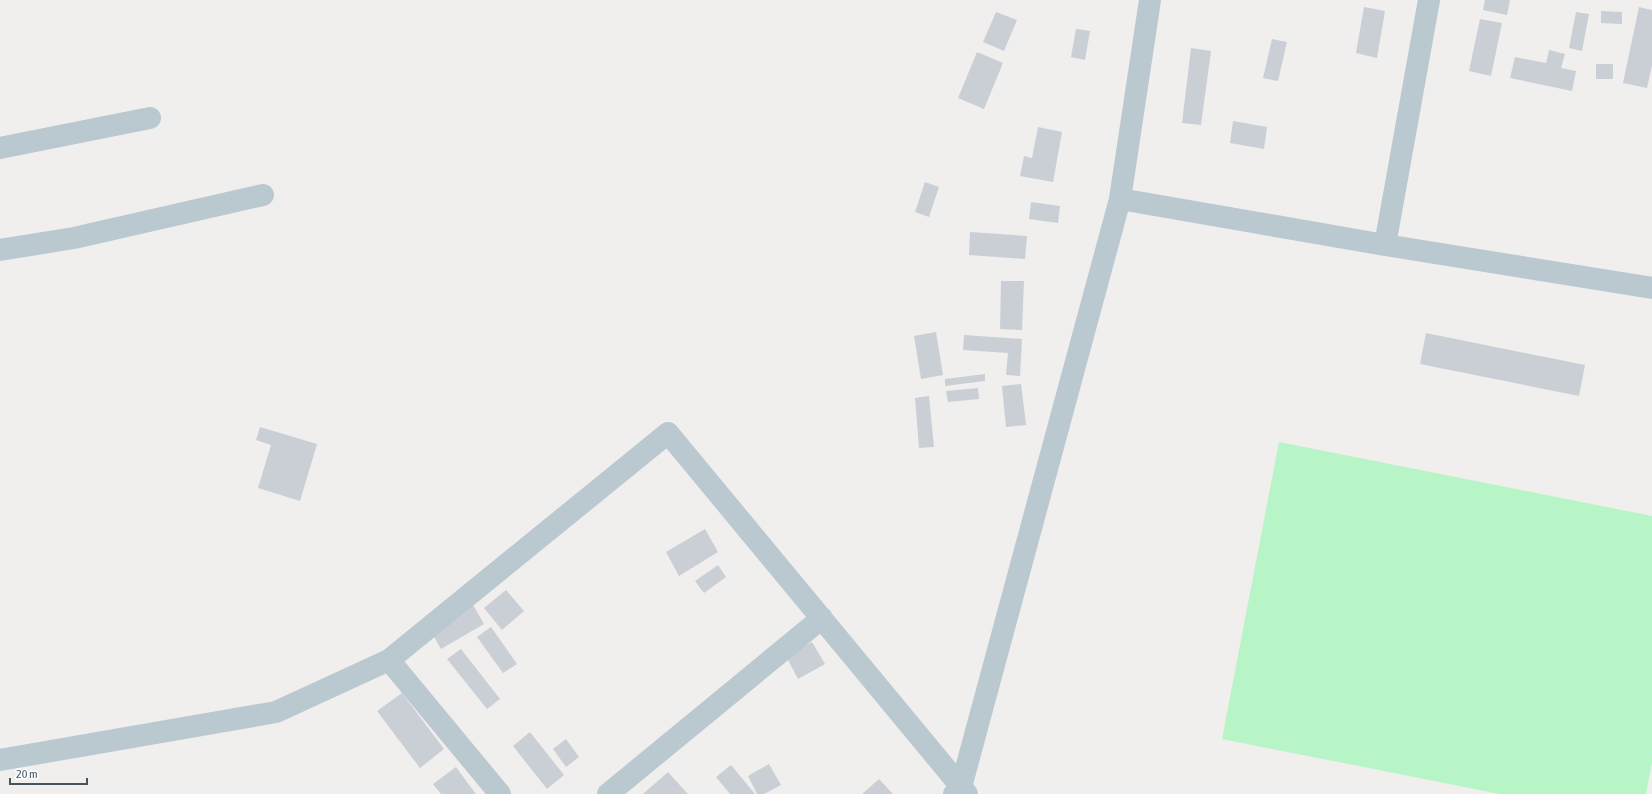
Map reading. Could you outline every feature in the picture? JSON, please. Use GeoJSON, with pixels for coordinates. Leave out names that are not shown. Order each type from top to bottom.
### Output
{"type":"FeatureCollection","features":[{"type":"Feature","properties":{"kind":"street"},"geometry":{"type":"LineString","coordinates":[[961,792],[1120,199],[1150,0]]}},
{"type":"Feature","properties":{"kind":"street"},"geometry":{"type":"LineString","coordinates":[[1385,244],[1428,0]]}},
{"type":"Feature","properties":{"kind":"street"},"geometry":{"type":"LineString","coordinates":[[0,148],[150,118]]}},
{"type":"Feature","properties":{"kind":"street"},"geometry":{"type":"LineString","coordinates":[[0,250],[74,238],[263,195]]}},
{"type":"Feature","properties":{"kind":"street"},"geometry":{"type":"LineString","coordinates":[[1120,199],[1652,288]]}},
{"type":"Feature","properties":{"kind":"street"},"geometry":{"type":"LineString","coordinates":[[0,760],[276,712],[389,660],[668,433],[822,618],[961,792]]}},
{"type":"Feature","properties":{"kind":"street"},"geometry":{"type":"LineString","coordinates":[[608,794],[822,618]]}},
{"type":"Feature","properties":{"kind":"street"},"geometry":{"type":"LineString","coordinates":[[389,660],[500,794]]}},
{"type":"Feature","properties":{"kind":"green space"},"geometry":{"type":"Polygon","coordinates":[[[1279,442],[1652,516],[1652,762],[1646,794],[1500,794],[1222,739],[1279,442]]]}},
{"type":"Feature","properties":{"kind":"building"},"geometry":{"type":"Polygon","coordinates":[[[1485,0],[1510,0],[1507,15],[1483,10],[1485,0]]]}},
{"type":"Feature","properties":{"kind":"building"},"geometry":{"type":"Polygon","coordinates":[[[1364,7],[1385,11],[1377,58],[1356,53],[1364,7]]]}},
{"type":"Feature","properties":{"kind":"building"},"geometry":{"type":"Polygon","coordinates":[[[1639,7],[1652,10],[1652,65],[1647,88],[1623,83],[1639,7]]]}},
{"type":"Feature","properties":{"kind":"building"},"geometry":{"type":"Polygon","coordinates":[[[1601,11],[1622,12],[1622,24],[1601,23],[1601,11]]]}},
{"type":"Feature","properties":{"kind":"building"},"geometry":{"type":"Polygon","coordinates":[[[996,12],[1017,20],[1004,51],[983,42],[996,12]]]}},
{"type":"Feature","properties":{"kind":"building"},"geometry":{"type":"Polygon","coordinates":[[[1576,12],[1589,14],[1582,51],[1569,48],[1576,12]]]}},
{"type":"Feature","properties":{"kind":"building"},"geometry":{"type":"Polygon","coordinates":[[[1480,19],[1502,23],[1491,76],[1469,71],[1480,19]]]}},
{"type":"Feature","properties":{"kind":"building"},"geometry":{"type":"Polygon","coordinates":[[[1076,29],[1090,31],[1085,60],[1071,57],[1076,29]]]}},
{"type":"Feature","properties":{"kind":"building"},"geometry":{"type":"Polygon","coordinates":[[[1272,39],[1287,42],[1278,81],[1263,78],[1272,39]]]}},
{"type":"Feature","properties":{"kind":"building"},"geometry":{"type":"Polygon","coordinates":[[[1191,48],[1211,51],[1201,125],[1182,123],[1191,48]]]}},
{"type":"Feature","properties":{"kind":"building"},"geometry":{"type":"Polygon","coordinates":[[[1549,50],[1565,54],[1561,68],[1576,71],[1572,91],[1510,78],[1515,57],[1546,63],[1549,50]]]}},
{"type":"Feature","properties":{"kind":"building"},"geometry":{"type":"Polygon","coordinates":[[[977,52],[1003,63],[984,109],[958,98],[977,52]]]}},
{"type":"Feature","properties":{"kind":"building"},"geometry":{"type":"Polygon","coordinates":[[[1596,64],[1613,64],[1613,79],[1596,79],[1596,64]]]}},
{"type":"Feature","properties":{"kind":"building"},"geometry":{"type":"Polygon","coordinates":[[[1233,121],[1267,127],[1264,149],[1230,143],[1233,121]]]}},
{"type":"Feature","properties":{"kind":"building"},"geometry":{"type":"Polygon","coordinates":[[[1038,127],[1062,132],[1053,182],[1020,176],[1024,156],[1032,158],[1038,127]]]}},
{"type":"Feature","properties":{"kind":"building"},"geometry":{"type":"Polygon","coordinates":[[[925,182],[939,187],[929,217],[915,212],[925,182]]]}},
{"type":"Feature","properties":{"kind":"building"},"geometry":{"type":"Polygon","coordinates":[[[1031,202],[1060,206],[1058,223],[1029,219],[1031,202]]]}},
{"type":"Feature","properties":{"kind":"building"},"geometry":{"type":"Polygon","coordinates":[[[970,232],[1027,236],[1025,259],[969,255],[970,232]]]}},
{"type":"Feature","properties":{"kind":"building"},"geometry":{"type":"Polygon","coordinates":[[[1001,281],[1024,281],[1022,330],[1000,329],[1001,281]]]}},
{"type":"Feature","properties":{"kind":"building"},"geometry":{"type":"Polygon","coordinates":[[[936,332],[943,375],[921,379],[914,336],[936,332]]]}},
{"type":"Feature","properties":{"kind":"building"},"geometry":{"type":"Polygon","coordinates":[[[1426,333],[1585,365],[1579,396],[1420,364],[1426,333]]]}},
{"type":"Feature","properties":{"kind":"building"},"geometry":{"type":"Polygon","coordinates":[[[964,335],[1022,339],[1020,376],[1006,375],[1008,353],[963,350],[964,335]]]}},
{"type":"Feature","properties":{"kind":"building"},"geometry":{"type":"Polygon","coordinates":[[[985,374],[985,381],[945,386],[945,379],[985,374]]]}},
{"type":"Feature","properties":{"kind":"building"},"geometry":{"type":"Polygon","coordinates":[[[1021,384],[1026,425],[1006,427],[1002,386],[1021,384]]]}},
{"type":"Feature","properties":{"kind":"building"},"geometry":{"type":"Polygon","coordinates":[[[978,388],[979,399],[948,402],[946,391],[978,388]]]}},
{"type":"Feature","properties":{"kind":"building"},"geometry":{"type":"Polygon","coordinates":[[[929,396],[934,447],[919,448],[915,398],[929,396]]]}},
{"type":"Feature","properties":{"kind":"building"},"geometry":{"type":"Polygon","coordinates":[[[260,427],[317,444],[300,501],[258,488],[271,445],[256,440],[260,427]]]}},
{"type":"Feature","properties":{"kind":"building"},"geometry":{"type":"Polygon","coordinates":[[[705,529],[718,552],[679,576],[666,552],[705,529]]]}},
{"type":"Feature","properties":{"kind":"building"},"geometry":{"type":"Polygon","coordinates":[[[718,565],[726,577],[704,593],[695,581],[718,565]]]}},
{"type":"Feature","properties":{"kind":"building"},"geometry":{"type":"Polygon","coordinates":[[[506,590],[524,611],[502,630],[484,608],[506,590]]]}},
{"type":"Feature","properties":{"kind":"building"},"geometry":{"type":"Polygon","coordinates":[[[473,605],[484,624],[441,649],[430,630],[473,605]]]}},
{"type":"Feature","properties":{"kind":"building"},"geometry":{"type":"Polygon","coordinates":[[[491,627],[517,664],[503,673],[477,637],[491,627]]]}},
{"type":"Feature","properties":{"kind":"building"},"geometry":{"type":"Polygon","coordinates":[[[812,642],[825,664],[798,679],[786,656],[812,642]]]}},
{"type":"Feature","properties":{"kind":"building"},"geometry":{"type":"Polygon","coordinates":[[[461,649],[500,699],[487,709],[447,659],[461,649]]]}},
{"type":"Feature","properties":{"kind":"building"},"geometry":{"type":"Polygon","coordinates":[[[402,693],[444,749],[420,768],[377,711],[402,693]]]}},
{"type":"Feature","properties":{"kind":"building"},"geometry":{"type":"Polygon","coordinates":[[[530,732],[564,775],[547,789],[513,746],[530,732]]]}},
{"type":"Feature","properties":{"kind":"building"},"geometry":{"type":"Polygon","coordinates":[[[566,739],[579,757],[566,767],[553,749],[566,739]]]}},
{"type":"Feature","properties":{"kind":"building"},"geometry":{"type":"Polygon","coordinates":[[[769,764],[781,785],[764,794],[757,794],[748,776],[769,764]]]}},
{"type":"Feature","properties":{"kind":"building"},"geometry":{"type":"Polygon","coordinates":[[[731,765],[755,794],[730,794],[716,777],[731,765]]]}},
{"type":"Feature","properties":{"kind":"building"},"geometry":{"type":"Polygon","coordinates":[[[456,767],[476,794],[441,794],[433,784],[456,767]]]}},
{"type":"Feature","properties":{"kind":"building"},"geometry":{"type":"Polygon","coordinates":[[[668,772],[688,794],[643,794],[668,772]]]}},
{"type":"Feature","properties":{"kind":"building"},"geometry":{"type":"Polygon","coordinates":[[[879,779],[893,794],[862,794],[879,779]]]}}]}
